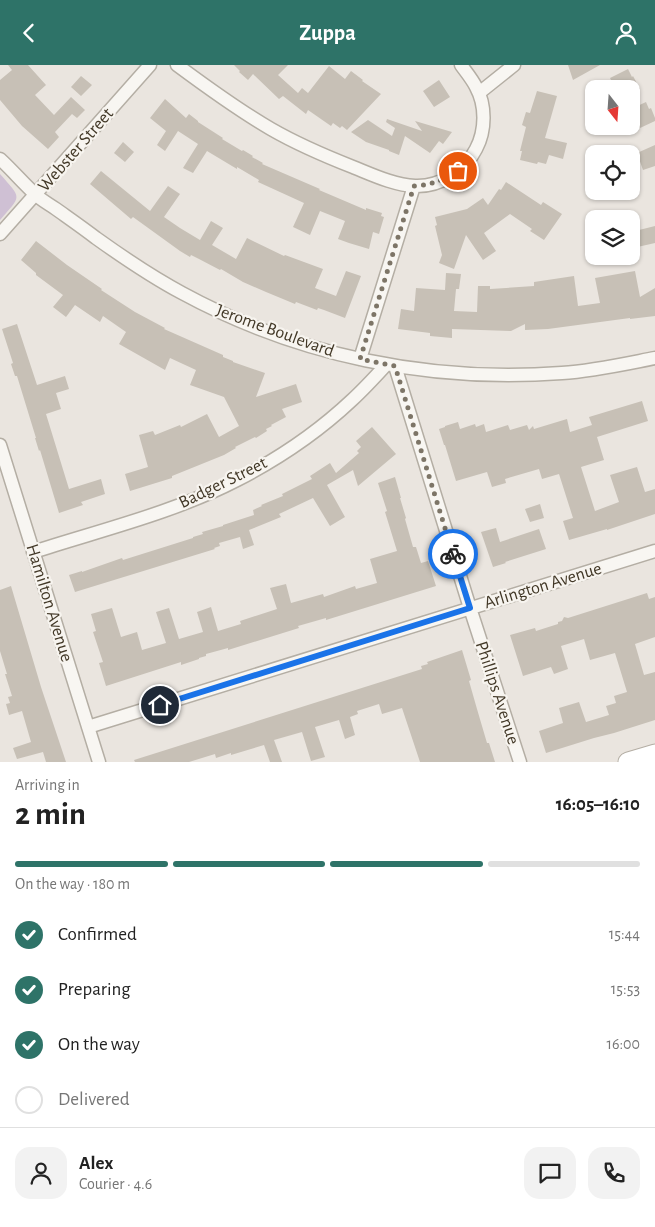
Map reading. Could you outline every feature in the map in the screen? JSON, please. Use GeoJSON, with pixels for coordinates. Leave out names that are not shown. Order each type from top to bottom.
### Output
{"type":"FeatureCollection","features":[{"type":"Feature","properties":{"kind":"street","name":"Webster Street"},"geometry":{"type":"LineString","coordinates":[[0,234],[150,65]]}},
{"type":"Feature","properties":{"kind":"street"},"geometry":{"type":"LineString","coordinates":[[177,65],[222,99],[279,133],[322,154],[375,176],[414,186],[432,184],[458,171],[467,163],[477,148],[484,120],[483,108],[476,85],[461,65]]}},
{"type":"Feature","properties":{"kind":"street"},"geometry":{"type":"LineString","coordinates":[[479,93],[514,65]]}},
{"type":"Feature","properties":{"kind":"street","name":"Jerome Boulevard"},"geometry":{"type":"LineString","coordinates":[[0,159],[36,195],[131,263],[182,293],[234,319],[289,340],[360,359],[445,373],[504,375],[563,373],[655,358]]}},
{"type":"Feature","properties":{"kind":"street"},"geometry":{"type":"LineString","coordinates":[[360,359],[414,186]]}},
{"type":"Feature","properties":{"kind":"street","name":"Badger Street"},"geometry":{"type":"LineString","coordinates":[[33,551],[150,515],[194,499],[236,480],[277,457],[315,431],[391,365]]}},
{"type":"Feature","properties":{"kind":"street","name":"Phillips Avenue"},"geometry":{"type":"LineString","coordinates":[[391,365],[520,762]]}},
{"type":"Feature","properties":{"kind":"street","name":"Hamilton Avenue"},"geometry":{"type":"LineString","coordinates":[[0,445],[99,762]]}},
{"type":"Feature","properties":{"kind":"street","name":"Arlington Avenue"},"geometry":{"type":"LineString","coordinates":[[88,727],[655,551]]}},
{"type":"Feature","properties":{"kind":"street"},"geometry":{"type":"LineString","coordinates":[[628,762],[655,754]]}},
{"type":"Feature","properties":{"kind":"shaded area"},"geometry":{"type":"Polygon","coordinates":[[[0,174],[12,188],[16,197],[12,206],[0,220],[0,174]]]}},
{"type":"Feature","properties":{"kind":"building"},"geometry":{"type":"Polygon","coordinates":[[[8,65],[28,65],[46,85],[35,95],[54,115],[71,97],[85,110],[77,118],[72,114],[55,132],[59,137],[48,149],[22,126],[0,100],[0,80],[12,70],[8,65]]]}},
{"type":"Feature","properties":{"kind":"building"},"geometry":{"type":"Polygon","coordinates":[[[234,65],[288,65],[278,75],[298,93],[302,88],[308,93],[329,66],[345,79],[351,71],[381,94],[347,130],[333,123],[331,126],[308,110],[306,114],[283,96],[279,99],[253,74],[248,80],[234,65]]]}},
{"type":"Feature","properties":{"kind":"building"},"geometry":{"type":"Polygon","coordinates":[[[568,65],[600,65],[573,80],[568,65]]]}},
{"type":"Feature","properties":{"kind":"building"},"geometry":{"type":"Polygon","coordinates":[[[628,69],[635,80],[611,80],[610,78],[628,69]]]}},
{"type":"Feature","properties":{"kind":"building"},"geometry":{"type":"Polygon","coordinates":[[[81,76],[92,85],[81,96],[71,87],[81,76]]]}},
{"type":"Feature","properties":{"kind":"building"},"geometry":{"type":"Polygon","coordinates":[[[439,80],[450,97],[434,107],[423,91],[439,80]]]}},
{"type":"Feature","properties":{"kind":"building"},"geometry":{"type":"Polygon","coordinates":[[[537,91],[557,96],[545,138],[567,143],[563,159],[549,155],[546,164],[520,160],[522,151],[520,151],[526,127],[522,125],[526,112],[530,113],[537,91]]]}},
{"type":"Feature","properties":{"kind":"building"},"geometry":{"type":"Polygon","coordinates":[[[165,99],[186,118],[189,114],[222,139],[253,156],[262,164],[366,210],[366,208],[382,213],[381,216],[384,217],[379,234],[373,232],[369,249],[338,239],[345,221],[320,211],[310,235],[293,227],[304,203],[258,182],[259,180],[207,151],[193,173],[183,168],[198,144],[178,131],[165,151],[157,145],[166,131],[150,118],[165,99]]]}},
{"type":"Feature","properties":{"kind":"building"},"geometry":{"type":"Polygon","coordinates":[[[646,102],[649,109],[651,108],[655,121],[640,128],[640,105],[646,102]]]}},
{"type":"Feature","properties":{"kind":"building"},"geometry":{"type":"Polygon","coordinates":[[[387,119],[422,131],[415,121],[452,132],[443,144],[439,141],[430,153],[405,136],[399,155],[366,142],[351,132],[368,120],[392,136],[395,128],[386,122],[387,119]]]}},
{"type":"Feature","properties":{"kind":"building"},"geometry":{"type":"Polygon","coordinates":[[[123,142],[134,152],[125,162],[114,153],[123,142]]]}},
{"type":"Feature","properties":{"kind":"building"},"geometry":{"type":"Polygon","coordinates":[[[655,145],[655,166],[643,170],[640,162],[640,152],[655,145]]]}},
{"type":"Feature","properties":{"kind":"building"},"geometry":{"type":"Polygon","coordinates":[[[101,171],[150,211],[168,186],[180,194],[164,217],[200,240],[211,221],[223,228],[212,245],[236,259],[247,238],[284,256],[323,269],[315,288],[336,296],[346,271],[361,276],[345,318],[318,308],[317,310],[296,302],[295,304],[243,282],[221,269],[180,251],[133,217],[131,219],[90,184],[101,171]]]}},
{"type":"Feature","properties":{"kind":"building"},"geometry":{"type":"Polygon","coordinates":[[[506,182],[541,205],[543,202],[562,214],[544,240],[510,214],[484,233],[496,251],[483,260],[466,235],[454,269],[439,263],[442,255],[435,226],[437,225],[435,217],[467,209],[483,198],[488,205],[506,182]]]}},
{"type":"Feature","properties":{"kind":"building"},"geometry":{"type":"Polygon","coordinates":[[[655,226],[655,243],[640,246],[640,230],[655,226]]]}},
{"type":"Feature","properties":{"kind":"building"},"geometry":{"type":"Polygon","coordinates":[[[36,241],[101,290],[164,329],[223,355],[223,357],[233,362],[265,373],[256,397],[296,384],[302,402],[282,409],[286,417],[271,425],[266,429],[267,431],[256,438],[235,447],[224,455],[172,476],[172,478],[130,491],[125,474],[148,467],[139,435],[153,431],[155,435],[180,425],[181,427],[207,414],[219,437],[239,426],[224,397],[190,385],[196,370],[170,358],[165,370],[119,344],[126,332],[103,316],[100,322],[75,305],[66,317],[53,307],[63,295],[36,275],[21,260],[36,241]]]}},
{"type":"Feature","properties":{"kind":"building"},"geometry":{"type":"Polygon","coordinates":[[[635,271],[640,297],[655,288],[655,316],[548,329],[525,330],[525,324],[511,331],[452,329],[452,338],[430,336],[430,333],[398,329],[401,309],[414,311],[416,288],[445,290],[446,273],[461,274],[459,289],[456,289],[454,311],[477,312],[478,286],[490,286],[490,289],[534,286],[534,282],[574,276],[578,306],[600,303],[595,278],[635,271]]]}},
{"type":"Feature","properties":{"kind":"building"},"geometry":{"type":"Polygon","coordinates":[[[17,324],[37,385],[65,376],[69,389],[56,393],[61,409],[46,414],[69,489],[101,479],[105,494],[81,502],[83,505],[59,513],[17,376],[15,376],[11,364],[13,363],[2,329],[17,324]]]}},
{"type":"Feature","properties":{"kind":"building"},"geometry":{"type":"Polygon","coordinates":[[[642,401],[648,421],[597,437],[604,460],[581,467],[595,511],[619,502],[610,475],[637,467],[645,492],[655,489],[655,514],[569,540],[563,521],[573,518],[559,474],[542,479],[539,469],[505,479],[506,483],[492,487],[487,472],[456,481],[439,429],[458,422],[460,429],[475,424],[476,427],[484,424],[486,432],[508,425],[510,430],[527,425],[529,430],[533,426],[534,429],[567,419],[570,432],[592,425],[589,417],[642,401]]]}},
{"type":"Feature","properties":{"kind":"building"},"geometry":{"type":"Polygon","coordinates":[[[372,427],[396,454],[358,486],[353,470],[327,485],[345,517],[330,526],[313,498],[279,514],[281,517],[249,530],[254,545],[243,549],[240,537],[219,543],[220,546],[215,549],[75,592],[69,575],[193,538],[203,534],[202,532],[254,515],[253,510],[283,496],[282,494],[312,479],[310,476],[330,463],[336,473],[359,453],[357,451],[361,447],[356,441],[372,427]]]}},
{"type":"Feature","properties":{"kind":"building"},"geometry":{"type":"Polygon","coordinates":[[[395,477],[413,547],[416,547],[421,563],[428,561],[436,586],[326,620],[326,618],[298,626],[299,628],[228,650],[228,648],[206,654],[206,656],[181,665],[181,662],[106,686],[99,663],[103,662],[93,632],[96,631],[91,614],[112,608],[121,637],[137,632],[142,650],[166,643],[156,612],[169,608],[179,639],[203,632],[197,612],[211,607],[218,631],[241,624],[240,621],[277,609],[270,588],[286,584],[291,603],[323,594],[324,597],[355,586],[356,589],[377,583],[370,559],[397,551],[378,483],[395,477]]]}},
{"type":"Feature","properties":{"kind":"building"},"geometry":{"type":"Polygon","coordinates":[[[540,504],[544,518],[530,522],[525,509],[540,504]]]}},
{"type":"Feature","properties":{"kind":"building"},"geometry":{"type":"Polygon","coordinates":[[[496,528],[500,542],[539,529],[546,549],[493,567],[481,532],[496,528]]]}},
{"type":"Feature","properties":{"kind":"building"},"geometry":{"type":"Polygon","coordinates":[[[11,586],[66,762],[46,762],[43,752],[17,759],[13,748],[31,742],[22,711],[9,715],[6,704],[10,703],[8,697],[12,696],[0,651],[0,590],[11,586]]]}},
{"type":"Feature","properties":{"kind":"building"},"geometry":{"type":"Polygon","coordinates":[[[647,593],[649,599],[655,597],[655,637],[635,644],[644,675],[655,672],[655,720],[546,753],[539,731],[563,723],[559,708],[579,702],[586,722],[609,715],[606,706],[616,703],[614,696],[627,692],[615,653],[590,660],[584,639],[561,646],[568,669],[554,674],[551,667],[523,676],[510,635],[535,628],[536,631],[558,624],[564,617],[568,618],[647,593]]]}},
{"type":"Feature","properties":{"kind":"building"},"geometry":{"type":"Polygon","coordinates":[[[462,650],[487,743],[489,743],[495,762],[420,762],[402,708],[382,714],[379,704],[357,711],[358,714],[350,717],[355,735],[345,739],[339,720],[315,727],[325,757],[311,761],[302,732],[274,740],[282,762],[270,762],[264,745],[231,755],[231,753],[216,758],[215,754],[189,762],[135,762],[134,760],[422,669],[421,666],[428,664],[427,662],[462,650]]]}},
{"type":"Feature","properties":{"kind":"way so far"},"geometry":{"type":"LineString","coordinates":[[453,554],[395,366],[360,359],[414,186],[432,184],[458,171]]}},
{"type":"Feature","properties":{"kind":"route"},"geometry":{"type":"LineString","coordinates":[[160,705],[470,608],[453,554]]}}]}
